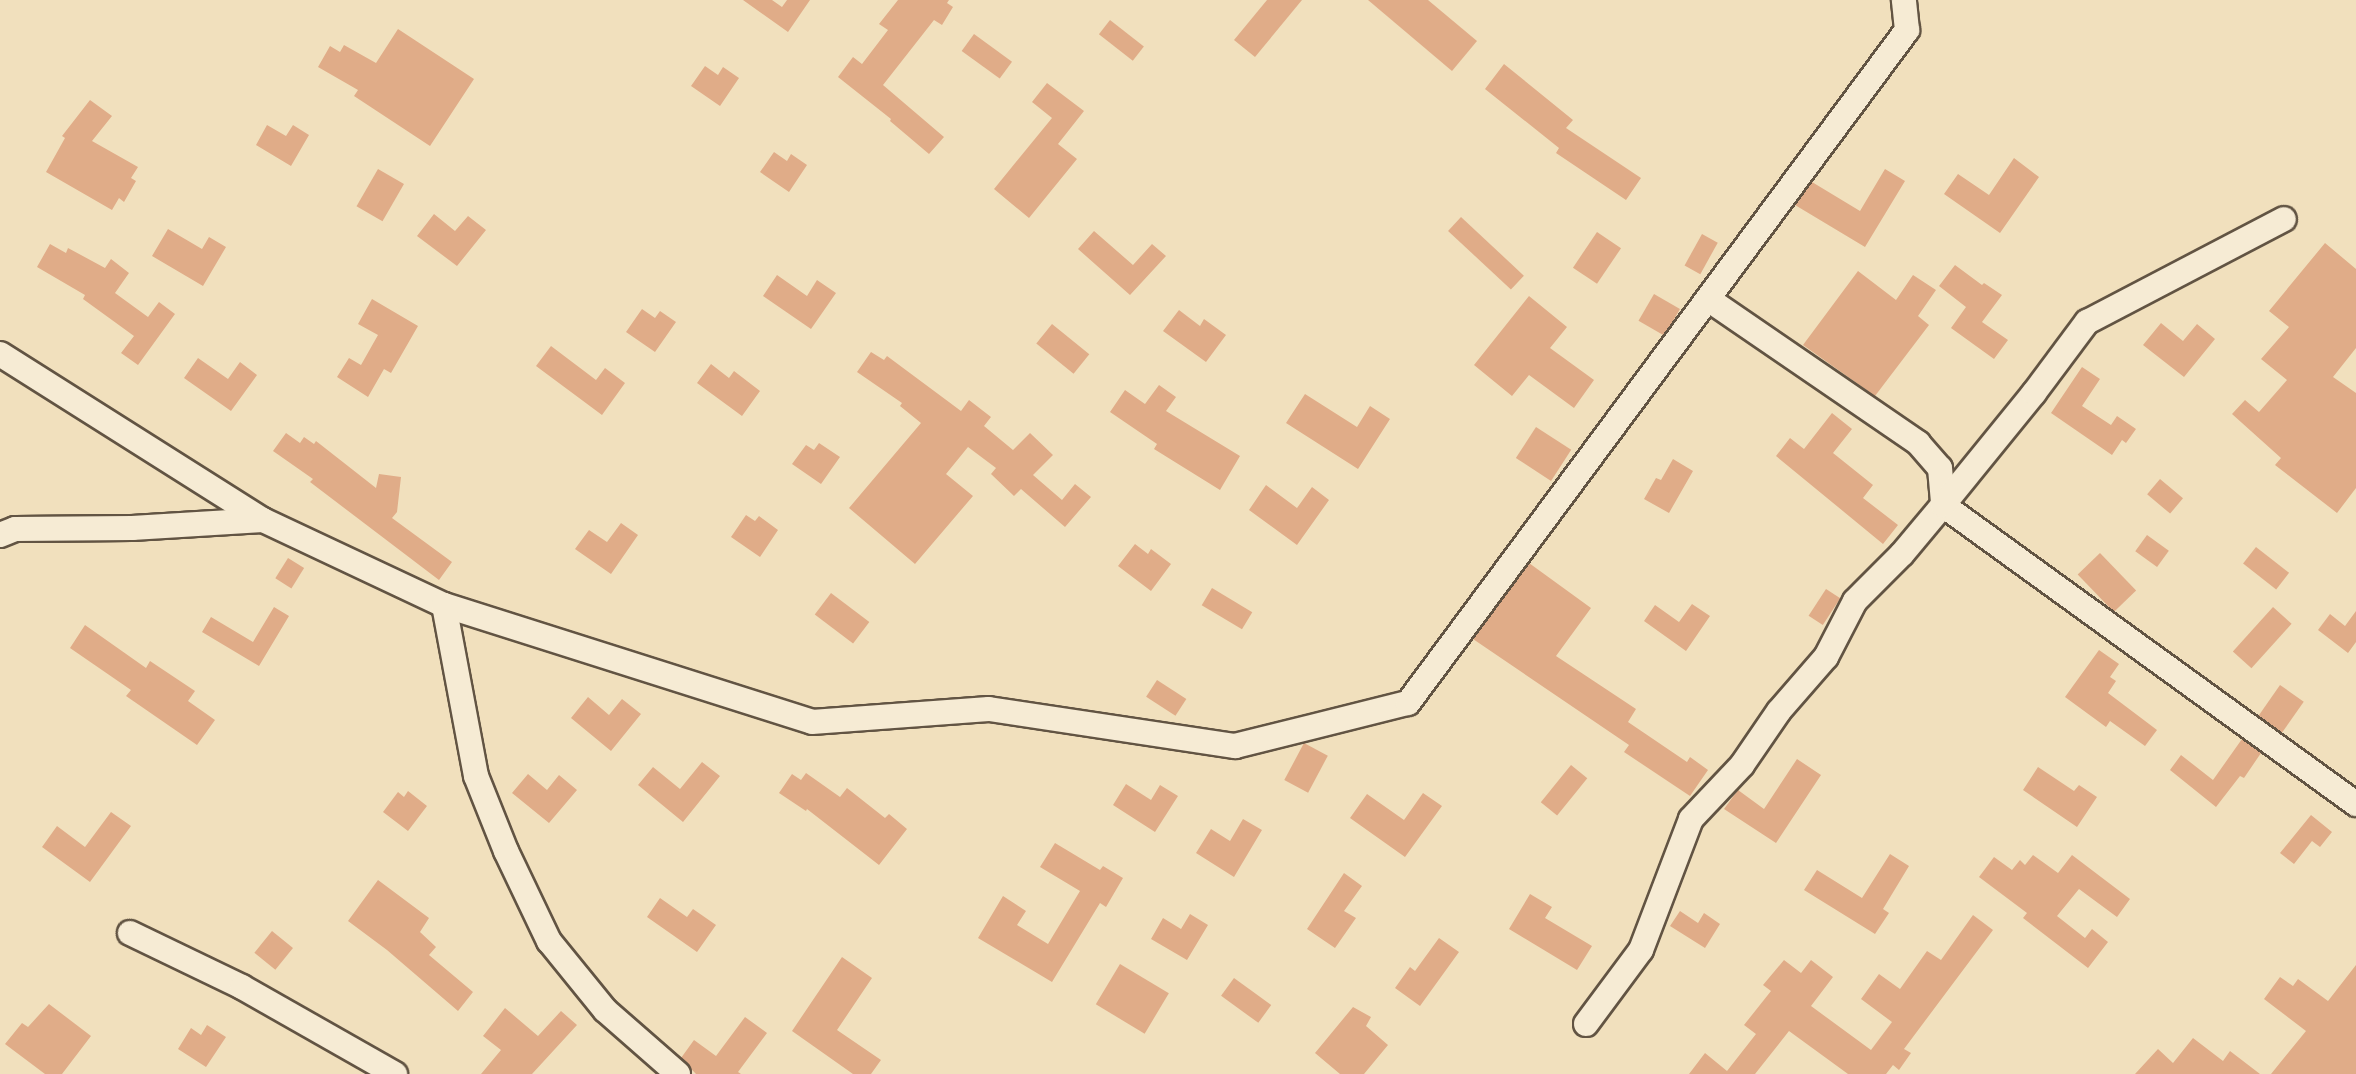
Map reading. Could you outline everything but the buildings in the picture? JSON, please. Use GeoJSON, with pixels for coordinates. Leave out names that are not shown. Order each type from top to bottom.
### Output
{"type":"FeatureCollection","features":[{"type":"Feature","properties":{"kind":"street"},"geometry":{"type":"LineString","coordinates":[[0,354],[262,520],[444,605],[812,722],[989,709],[1235,746],[1408,703],[1907,30],[1904,0]]}},
{"type":"Feature","properties":{"kind":"street"},"geometry":{"type":"LineString","coordinates":[[1586,1024],[1641,950],[1691,819],[1742,765],[1779,711],[1826,657],[1855,601],[1902,554],[1943,505],[2034,393],[2087,322],[2284,219]]}},
{"type":"Feature","properties":{"kind":"street"},"geometry":{"type":"LineString","coordinates":[[1708,299],[1918,443],[1940,468],[1943,505],[2356,804]]}},
{"type":"Feature","properties":{"kind":"street"},"geometry":{"type":"LineString","coordinates":[[0,536],[15,529],[132,528],[262,520]]}},
{"type":"Feature","properties":{"kind":"street"},"geometry":{"type":"LineString","coordinates":[[444,605],[476,776],[506,851],[549,941],[605,1010],[678,1074]]}},
{"type":"Feature","properties":{"kind":"street"},"geometry":{"type":"LineString","coordinates":[[130,933],[242,987],[395,1074]]}}]}
